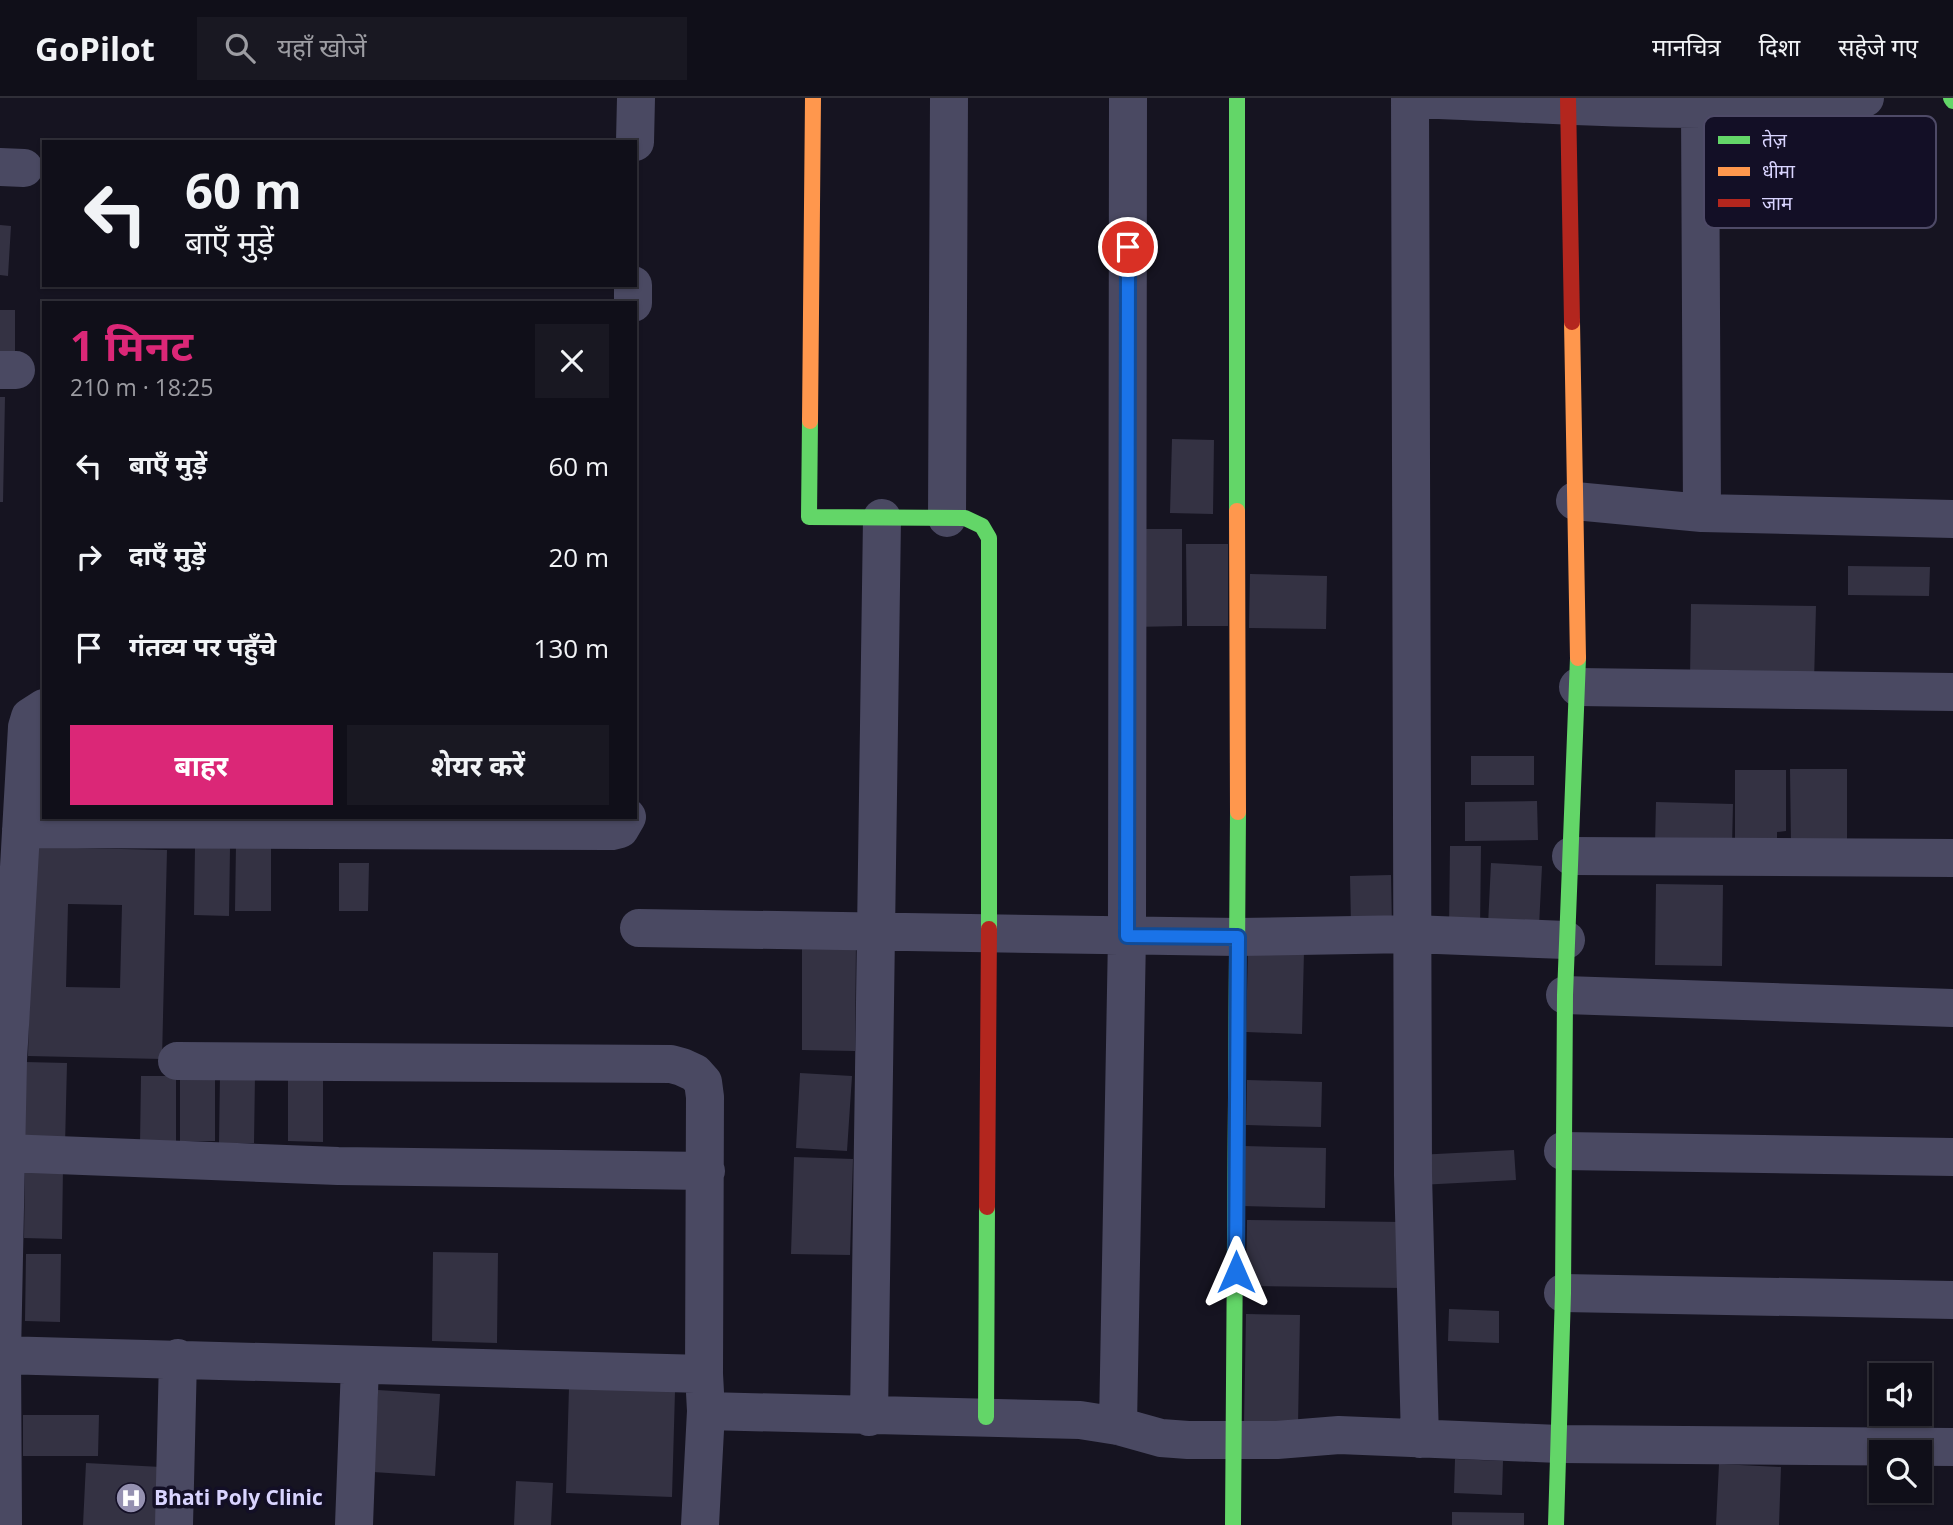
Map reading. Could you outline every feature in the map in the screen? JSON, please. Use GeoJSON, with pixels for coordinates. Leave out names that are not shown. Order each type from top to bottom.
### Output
{"type":"FeatureCollection","features":[{"type":"Feature","properties":{"kind":"street"},"geometry":{"type":"LineString","coordinates":[[635,140],[636,98]]}},
{"type":"Feature","properties":{"kind":"street"},"geometry":{"type":"LineString","coordinates":[[813,98],[809,517],[947,518],[977,521],[985,526],[991,544],[986,1417]]}},
{"type":"Feature","properties":{"kind":"street"},"geometry":{"type":"LineString","coordinates":[[947,518],[949,98]]}},
{"type":"Feature","properties":{"kind":"street"},"geometry":{"type":"LineString","coordinates":[[1118,1426],[1127,936],[1128,98]]}},
{"type":"Feature","properties":{"kind":"street"},"geometry":{"type":"LineString","coordinates":[[1233,1525],[1238,937],[1237,98]]}},
{"type":"Feature","properties":{"kind":"street"},"geometry":{"type":"LineString","coordinates":[[1420,1439],[1413,1175],[1410,98],[1568,101],[1700,110],[1808,107],[1854,103],[1865,98]]}},
{"type":"Feature","properties":{"kind":"street"},"geometry":{"type":"LineString","coordinates":[[1556,1525],[1563,1293],[1566,940],[1578,687],[1568,101]]}},
{"type":"Feature","properties":{"kind":"street"},"geometry":{"type":"LineString","coordinates":[[1700,110],[1703,513]]}},
{"type":"Feature","properties":{"kind":"street"},"geometry":{"type":"LineString","coordinates":[[1575,501],[1703,513],[1953,519]]}},
{"type":"Feature","properties":{"kind":"street"},"geometry":{"type":"LineString","coordinates":[[870,1417],[882,518]]}},
{"type":"Feature","properties":{"kind":"street"},"geometry":{"type":"LineString","coordinates":[[1578,687],[1953,692]]}},
{"type":"Feature","properties":{"kind":"street"},"geometry":{"type":"LineString","coordinates":[[3,1525],[1,1355],[8,1060],[27,727],[30,718],[42,709]]}},
{"type":"Feature","properties":{"kind":"street"},"geometry":{"type":"LineString","coordinates":[[21,828],[595,831],[620,829],[626,819]]}},
{"type":"Feature","properties":{"kind":"street"},"geometry":{"type":"LineString","coordinates":[[1571,856],[1953,858]]}},
{"type":"Feature","properties":{"kind":"street"},"geometry":{"type":"LineString","coordinates":[[639,928],[1238,937],[1412,934],[1566,940]]}},
{"type":"Feature","properties":{"kind":"street"},"geometry":{"type":"LineString","coordinates":[[1565,995],[1953,1007]]}},
{"type":"Feature","properties":{"kind":"street"},"geometry":{"type":"LineString","coordinates":[[177,1061],[657,1064],[682,1066],[695,1073],[703,1082],[706,1171],[706,1411],[700,1525]]}},
{"type":"Feature","properties":{"kind":"street"},"geometry":{"type":"LineString","coordinates":[[1563,1151],[1953,1157]]}},
{"type":"Feature","properties":{"kind":"street"},"geometry":{"type":"LineString","coordinates":[[6,1153],[338,1166],[706,1171]]}},
{"type":"Feature","properties":{"kind":"street"},"geometry":{"type":"LineString","coordinates":[[1563,1293],[1953,1300]]}},
{"type":"Feature","properties":{"kind":"street"},"geometry":{"type":"LineString","coordinates":[[1,1355],[704,1374]]}},
{"type":"Feature","properties":{"kind":"street"},"geometry":{"type":"LineString","coordinates":[[174,1525],[178,1358]]}},
{"type":"Feature","properties":{"kind":"street"},"geometry":{"type":"LineString","coordinates":[[354,1525],[360,1366]]}},
{"type":"Feature","properties":{"kind":"street"},"geometry":{"type":"LineString","coordinates":[[706,1411],[1080,1420],[1118,1426],[1161,1438],[1278,1440],[1339,1435],[1559,1444],[1953,1447]]}},
{"type":"Feature","properties":{"kind":"building"},"geometry":{"type":"Polygon","coordinates":[[[0,225],[11,226],[8,276],[0,275],[0,225]]]}},
{"type":"Feature","properties":{"kind":"building"},"geometry":{"type":"Polygon","coordinates":[[[0,310],[15,310],[15,357],[0,357],[0,310]]]}},
{"type":"Feature","properties":{"kind":"building"},"geometry":{"type":"Polygon","coordinates":[[[0,397],[5,397],[3,502],[0,502],[0,397]]]}},
{"type":"Feature","properties":{"kind":"building"},"geometry":{"type":"Polygon","coordinates":[[[1172,439],[1214,440],[1213,514],[1170,513],[1172,439]]]}},
{"type":"Feature","properties":{"kind":"building"},"geometry":{"type":"Polygon","coordinates":[[[1133,529],[1182,529],[1182,626],[1133,627],[1133,529]]]}},
{"type":"Feature","properties":{"kind":"building"},"geometry":{"type":"Polygon","coordinates":[[[1186,544],[1228,544],[1228,626],[1187,626],[1186,544]]]}},
{"type":"Feature","properties":{"kind":"building"},"geometry":{"type":"Polygon","coordinates":[[[1848,566],[1930,567],[1929,596],[1848,595],[1848,566]]]}},
{"type":"Feature","properties":{"kind":"building"},"geometry":{"type":"Polygon","coordinates":[[[1250,574],[1327,576],[1326,629],[1249,628],[1250,574]]]}},
{"type":"Feature","properties":{"kind":"building"},"geometry":{"type":"Polygon","coordinates":[[[1691,604],[1816,606],[1814,682],[1690,680],[1691,604]]]}},
{"type":"Feature","properties":{"kind":"building"},"geometry":{"type":"Polygon","coordinates":[[[1471,756],[1534,756],[1534,785],[1471,785],[1471,756]]]}},
{"type":"Feature","properties":{"kind":"building"},"geometry":{"type":"Polygon","coordinates":[[[1790,769],[1847,769],[1847,846],[1791,846],[1790,769]]]}},
{"type":"Feature","properties":{"kind":"building"},"geometry":{"type":"Polygon","coordinates":[[[1735,770],[1786,770],[1786,831],[1777,832],[1777,846],[1735,846],[1735,770]]]}},
{"type":"Feature","properties":{"kind":"building"},"geometry":{"type":"Polygon","coordinates":[[[1537,801],[1538,840],[1465,841],[1465,802],[1537,801]]]}},
{"type":"Feature","properties":{"kind":"building"},"geometry":{"type":"Polygon","coordinates":[[[1656,802],[1733,804],[1732,846],[1655,844],[1656,802]]]}},
{"type":"Feature","properties":{"kind":"building"},"geometry":{"type":"Polygon","coordinates":[[[236,844],[271,844],[271,911],[235,911],[236,844]]]}},
{"type":"Feature","properties":{"kind":"building"},"geometry":{"type":"Polygon","coordinates":[[[1450,846],[1481,846],[1480,931],[1449,931],[1450,846]]]}},
{"type":"Feature","properties":{"kind":"building"},"geometry":{"type":"Polygon","coordinates":[[[33,847],[167,850],[162,1059],[28,1056],[33,847]],[[68,904],[66,987],[120,988],[122,905],[68,904]]]}},
{"type":"Feature","properties":{"kind":"building"},"geometry":{"type":"Polygon","coordinates":[[[195,847],[230,848],[229,916],[194,915],[195,847]]]}},
{"type":"Feature","properties":{"kind":"building"},"geometry":{"type":"Polygon","coordinates":[[[339,863],[369,863],[368,911],[339,911],[339,863]]]}},
{"type":"Feature","properties":{"kind":"building"},"geometry":{"type":"Polygon","coordinates":[[[1491,863],[1542,866],[1539,927],[1488,925],[1491,863]]]}},
{"type":"Feature","properties":{"kind":"building"},"geometry":{"type":"Polygon","coordinates":[[[1391,875],[1392,926],[1351,926],[1350,876],[1391,875]]]}},
{"type":"Feature","properties":{"kind":"building"},"geometry":{"type":"Polygon","coordinates":[[[1656,884],[1723,885],[1722,966],[1655,965],[1656,884]]]}},
{"type":"Feature","properties":{"kind":"building"},"geometry":{"type":"Polygon","coordinates":[[[802,942],[856,942],[855,1051],[802,1050],[802,942]]]}},
{"type":"Feature","properties":{"kind":"building"},"geometry":{"type":"Polygon","coordinates":[[[1248,950],[1304,951],[1302,1034],[1246,1032],[1248,950]]]}},
{"type":"Feature","properties":{"kind":"building"},"geometry":{"type":"Polygon","coordinates":[[[25,1062],[67,1063],[65,1146],[23,1145],[25,1062]]]}},
{"type":"Feature","properties":{"kind":"building"},"geometry":{"type":"Polygon","coordinates":[[[180,1073],[215,1073],[215,1141],[180,1141],[180,1073]]]}},
{"type":"Feature","properties":{"kind":"building"},"geometry":{"type":"Polygon","coordinates":[[[288,1073],[323,1074],[323,1142],[288,1141],[288,1073]]]}},
{"type":"Feature","properties":{"kind":"building"},"geometry":{"type":"Polygon","coordinates":[[[800,1073],[852,1076],[847,1151],[796,1148],[800,1073]]]}},
{"type":"Feature","properties":{"kind":"building"},"geometry":{"type":"Polygon","coordinates":[[[220,1075],[255,1075],[254,1143],[219,1143],[220,1075]]]}},
{"type":"Feature","properties":{"kind":"building"},"geometry":{"type":"Polygon","coordinates":[[[141,1076],[176,1076],[176,1144],[140,1144],[141,1076]]]}},
{"type":"Feature","properties":{"kind":"building"},"geometry":{"type":"Polygon","coordinates":[[[1247,1080],[1322,1082],[1321,1127],[1246,1125],[1247,1080]]]}},
{"type":"Feature","properties":{"kind":"building"},"geometry":{"type":"Polygon","coordinates":[[[1244,1146],[1326,1148],[1325,1208],[1242,1206],[1244,1146]]]}},
{"type":"Feature","properties":{"kind":"building"},"geometry":{"type":"Polygon","coordinates":[[[1514,1150],[1516,1180],[1419,1185],[1417,1155],[1514,1150]]]}},
{"type":"Feature","properties":{"kind":"building"},"geometry":{"type":"Polygon","coordinates":[[[794,1157],[853,1159],[850,1255],[791,1254],[794,1157]]]}},
{"type":"Feature","properties":{"kind":"building"},"geometry":{"type":"Polygon","coordinates":[[[25,1167],[63,1167],[62,1239],[24,1238],[25,1167]]]}},
{"type":"Feature","properties":{"kind":"building"},"geometry":{"type":"Polygon","coordinates":[[[1247,1220],[1403,1222],[1402,1288],[1246,1286],[1247,1220]]]}},
{"type":"Feature","properties":{"kind":"building"},"geometry":{"type":"Polygon","coordinates":[[[433,1252],[498,1253],[497,1343],[432,1341],[433,1252]]]}},
{"type":"Feature","properties":{"kind":"building"},"geometry":{"type":"Polygon","coordinates":[[[26,1254],[61,1254],[60,1322],[25,1321],[26,1254]]]}},
{"type":"Feature","properties":{"kind":"building"},"geometry":{"type":"Polygon","coordinates":[[[1449,1309],[1499,1311],[1499,1343],[1448,1341],[1449,1309]]]}},
{"type":"Feature","properties":{"kind":"building"},"geometry":{"type":"Polygon","coordinates":[[[1246,1314],[1300,1315],[1298,1425],[1244,1424],[1246,1314]]]}},
{"type":"Feature","properties":{"kind":"building"},"geometry":{"type":"Polygon","coordinates":[[[569,1387],[675,1391],[672,1497],[566,1493],[569,1387]]]}},
{"type":"Feature","properties":{"kind":"building"},"geometry":{"type":"Polygon","coordinates":[[[378,1390],[440,1394],[435,1476],[373,1472],[378,1390]]]}},
{"type":"Feature","properties":{"kind":"building"},"geometry":{"type":"Polygon","coordinates":[[[23,1415],[99,1415],[98,1456],[23,1456],[23,1415]]]}},
{"type":"Feature","properties":{"kind":"building"},"geometry":{"type":"Polygon","coordinates":[[[1455,1459],[1503,1461],[1502,1495],[1454,1493],[1455,1459]]]}},
{"type":"Feature","properties":{"kind":"building"},"geometry":{"type":"Polygon","coordinates":[[[86,1463],[161,1467],[158,1525],[83,1525],[86,1463]]]}},
{"type":"Feature","properties":{"kind":"building"},"geometry":{"type":"Polygon","coordinates":[[[1719,1464],[1781,1467],[1779,1525],[1716,1525],[1719,1464]]]}},
{"type":"Feature","properties":{"kind":"building"},"geometry":{"type":"Polygon","coordinates":[[[516,1481],[553,1483],[551,1525],[514,1525],[516,1481]]]}},
{"type":"Feature","properties":{"kind":"building"},"geometry":{"type":"Polygon","coordinates":[[[1452,1512],[1524,1513],[1524,1525],[1452,1525],[1452,1512]]]}},
{"type":"Feature","properties":{"kind":"traffic: fast"},"geometry":{"type":"LineString","coordinates":[[1237,98],[1237,511]]}},
{"type":"Feature","properties":{"kind":"traffic: fast"},"geometry":{"type":"LineString","coordinates":[[810,421],[809,517],[965,518],[982,526],[989,538],[989,929]]}},
{"type":"Feature","properties":{"kind":"traffic: fast"},"geometry":{"type":"LineString","coordinates":[[1556,1525],[1563,1293],[1565,995],[1578,658]]}},
{"type":"Feature","properties":{"kind":"traffic: fast"},"geometry":{"type":"LineString","coordinates":[[1233,1525],[1238,812]]}},
{"type":"Feature","properties":{"kind":"traffic: fast"},"geometry":{"type":"LineString","coordinates":[[986,1417],[987,1207]]}},
{"type":"Feature","properties":{"kind":"traffic: slow"},"geometry":{"type":"LineString","coordinates":[[810,421],[813,98]]}},
{"type":"Feature","properties":{"kind":"traffic: slow"},"geometry":{"type":"LineString","coordinates":[[1572,322],[1578,658]]}},
{"type":"Feature","properties":{"kind":"traffic: slow"},"geometry":{"type":"LineString","coordinates":[[1237,511],[1238,812]]}},
{"type":"Feature","properties":{"kind":"traffic: jam"},"geometry":{"type":"LineString","coordinates":[[1568,98],[1572,322]]}},
{"type":"Feature","properties":{"kind":"traffic: jam"},"geometry":{"type":"LineString","coordinates":[[987,1207],[989,929]]}},
{"type":"Feature","properties":{"kind":"place","name":"Bhati Poly Clinic"},"geometry":{"type":"Point","coordinates":[131,1498]}},
{"type":"Feature","properties":{"kind":"route"},"geometry":{"type":"LineString","coordinates":[[1128,247],[1127,936],[1238,937],[1236,1272]]}}]}
